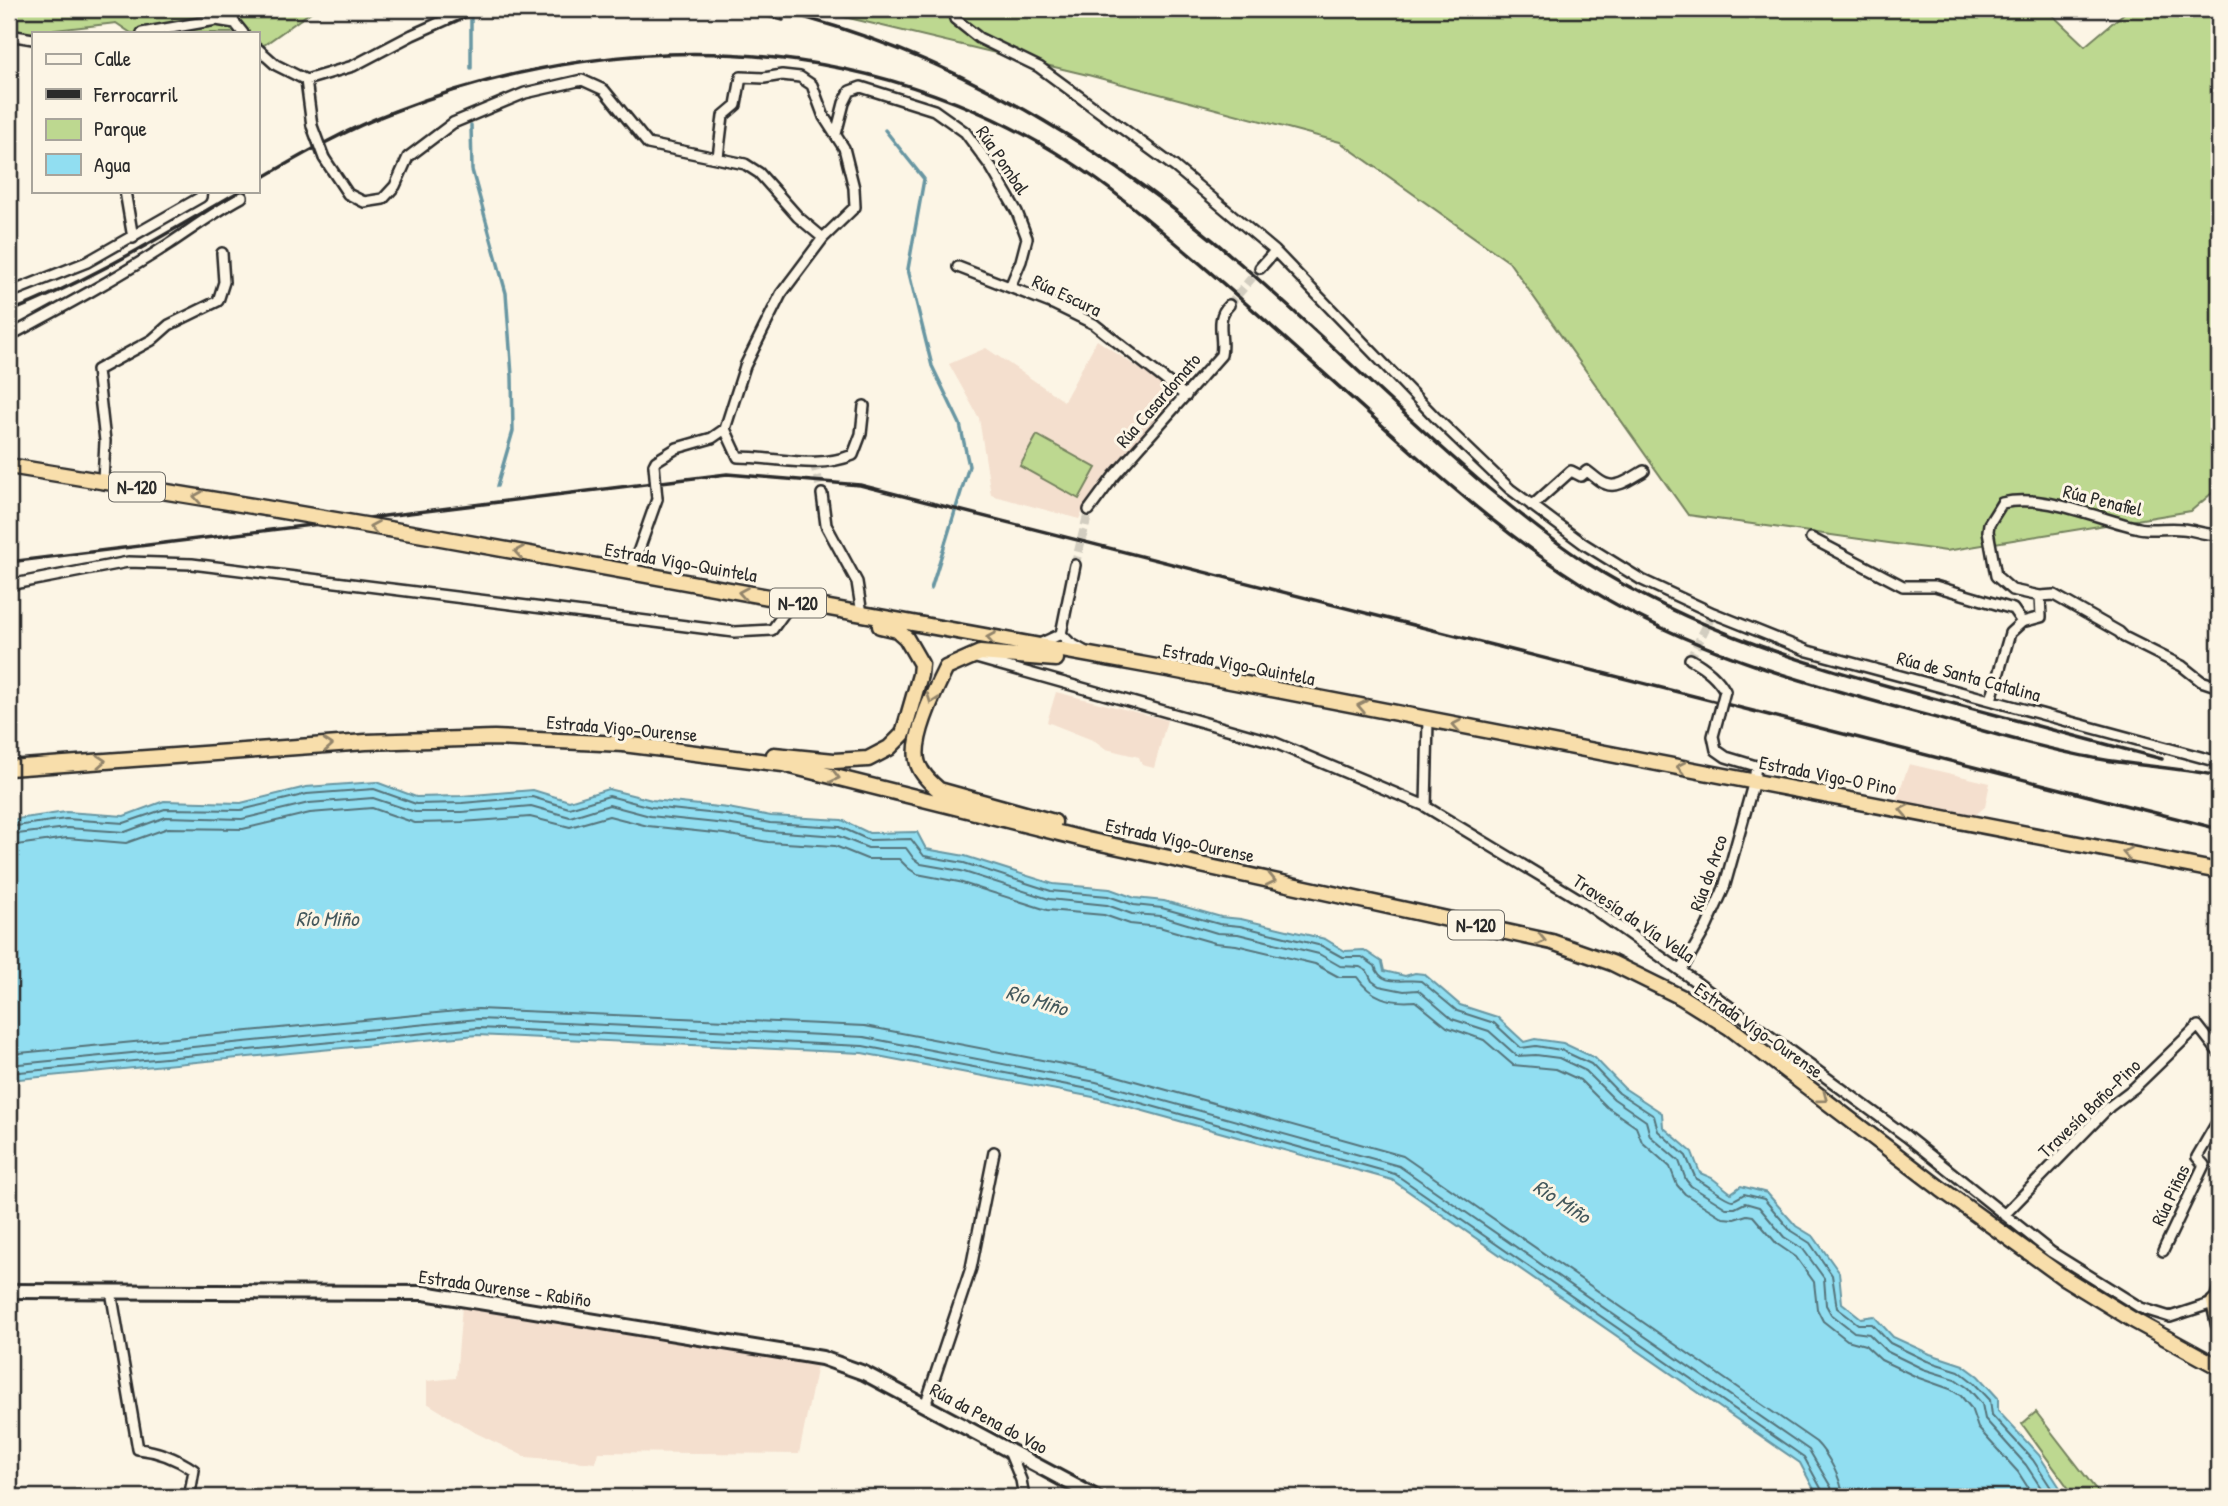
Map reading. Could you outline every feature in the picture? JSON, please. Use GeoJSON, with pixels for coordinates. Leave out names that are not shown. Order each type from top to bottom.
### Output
{"type":"FeatureCollection","features":[{"type":"Feature","properties":{"kind":"highway","name":"Estrada Vigo-Quintela"},"geometry":{"type":"LineString","coordinates":[[9,468],[147,488],[442,538],[1173,670],[1429,720]]}},
{"type":"Feature","properties":{"kind":"highway"},"geometry":{"type":"LineString","coordinates":[[9,468],[147,488]]}},
{"type":"Feature","properties":{"kind":"highway"},"geometry":{"type":"LineString","coordinates":[[623,744],[703,747],[834,761],[867,759],[889,748],[903,734],[909,719],[920,675],[921,664],[916,651],[897,630],[813,613],[792,601]]}},
{"type":"Feature","properties":{"kind":"highway"},"geometry":{"type":"LineString","coordinates":[[1173,670],[980,653],[946,668],[918,740],[917,762],[927,779],[939,790],[1232,871]]}},
{"type":"Feature","properties":{"kind":"highway","name":"Estrada Vigo-O Pino"},"geometry":{"type":"LineString","coordinates":[[1429,720],[2219,871]]}},
{"type":"Feature","properties":{"kind":"highway","name":"Estrada Vigo-Ourense"},"geometry":{"type":"LineString","coordinates":[[9,766],[366,742],[494,738],[623,744],[783,764],[1087,840],[1552,942],[1612,963],[1729,1027],[1951,1197],[2063,1277],[2133,1320],[2219,1367]]}},
{"type":"Feature","properties":{"kind":"highway"},"geometry":{"type":"LineString","coordinates":[[2217,1302],[2219,1325]]}},
{"type":"Feature","properties":{"kind":"main road","name":"Estrada Ourense - Rabiño"},"geometry":{"type":"LineString","coordinates":[[9,1291],[424,1293],[822,1358],[864,1373]]}},
{"type":"Feature","properties":{"kind":"main road","name":"Rúa da Pena do Vao"},"geometry":{"type":"LineString","coordinates":[[864,1373],[1096,1497]]}},
{"type":"Feature","properties":{"kind":"street"},"geometry":{"type":"LineString","coordinates":[[259,50],[276,65],[306,80],[353,66],[412,34],[470,9]]}},
{"type":"Feature","properties":{"kind":"street","name":"Rúa de Santa Catalina"},"geometry":{"type":"LineString","coordinates":[[953,9],[955,19],[979,38],[1039,67],[1175,167],[1275,251],[1436,418],[1510,489],[1584,544],[1642,580],[1713,613],[1808,651],[2219,762]]}},
{"type":"Feature","properties":{"kind":"street"},"geometry":{"type":"LineString","coordinates":[[148,32],[216,20],[234,23],[242,32]]}},
{"type":"Feature","properties":{"kind":"street"},"geometry":{"type":"LineString","coordinates":[[9,35],[32,40]]}},
{"type":"Feature","properties":{"kind":"street"},"geometry":{"type":"LineString","coordinates":[[631,572],[657,499],[654,466],[656,461],[677,448],[712,438],[725,429],[745,366],[781,294],[823,238],[855,207],[854,188],[844,148],[824,117],[812,85],[800,77],[741,76],[736,105],[723,116],[718,157]]}},
{"type":"Feature","properties":{"kind":"street"},"geometry":{"type":"LineString","coordinates":[[306,80],[312,126],[324,158],[348,194],[364,202],[383,199],[395,186],[408,157],[453,123],[525,93],[582,80],[604,90],[648,144],[745,164],[759,173],[798,217],[823,238]]}},
{"type":"Feature","properties":{"kind":"street","name":"Rúa Pombal"},"geometry":{"type":"LineString","coordinates":[[836,134],[850,91],[861,88],[934,110],[965,132],[991,167],[1017,212],[1027,238],[1010,287]]}},
{"type":"Feature","properties":{"kind":"street"},"geometry":{"type":"LineString","coordinates":[[125,192],[132,237]]}},
{"type":"Feature","properties":{"kind":"street"},"geometry":{"type":"LineString","coordinates":[[9,293],[88,262],[201,197],[202,192]]}},
{"type":"Feature","properties":{"kind":"street"},"geometry":{"type":"LineString","coordinates":[[9,336],[98,287],[242,197]]}},
{"type":"Feature","properties":{"kind":"street"},"geometry":{"type":"LineString","coordinates":[[1260,268],[1275,251]]}},
{"type":"Feature","properties":{"kind":"street"},"geometry":{"type":"LineString","coordinates":[[103,481],[105,441],[97,370],[152,340],[169,325],[218,301],[224,282],[222,253]]}},
{"type":"Feature","properties":{"kind":"street","name":"Rúa Escura"},"geometry":{"type":"LineString","coordinates":[[958,267],[1094,324],[1186,396]]}},
{"type":"Feature","properties":{"kind":"street","name":"Rúa Casardomato"},"geometry":{"type":"LineString","coordinates":[[1089,510],[1114,476],[1221,355],[1223,347],[1220,319],[1229,304]]}},
{"type":"Feature","properties":{"kind":"street"},"geometry":{"type":"LineString","coordinates":[[725,429],[738,457],[835,462],[853,455],[861,434],[864,406]]}},
{"type":"Feature","properties":{"kind":"street"},"geometry":{"type":"LineString","coordinates":[[1532,506],[1571,471],[1581,476],[1587,471],[1604,483],[1618,485],[1644,471]]}},
{"type":"Feature","properties":{"kind":"street"},"geometry":{"type":"LineString","coordinates":[[822,494],[826,525],[857,582],[862,614]]}},
{"type":"Feature","properties":{"kind":"street","name":"Rúa Penafiel"},"geometry":{"type":"LineString","coordinates":[[2040,596],[2012,590],[1996,576],[1987,531],[2002,503],[2011,501],[2064,507],[2143,529],[2184,528],[2209,535],[2219,534]]}},
{"type":"Feature","properties":{"kind":"street"},"geometry":{"type":"LineString","coordinates":[[1811,538],[1903,586],[1935,586],[2013,609],[2022,622]]}},
{"type":"Feature","properties":{"kind":"street"},"geometry":{"type":"LineString","coordinates":[[9,584],[128,562],[192,564],[734,632],[772,630],[792,601]]}},
{"type":"Feature","properties":{"kind":"street"},"geometry":{"type":"LineString","coordinates":[[1061,634],[1075,565]]}},
{"type":"Feature","properties":{"kind":"street"},"geometry":{"type":"LineString","coordinates":[[1991,700],[2010,633],[2022,622],[2041,617],[2040,596],[2054,595],[2124,637],[2182,666],[2201,681],[2219,687]]}},
{"type":"Feature","properties":{"kind":"street"},"geometry":{"type":"LineString","coordinates":[[1035,646],[1061,634]]}},
{"type":"Feature","properties":{"kind":"street"},"geometry":{"type":"LineString","coordinates":[[1061,634],[1070,643],[1094,657]]}},
{"type":"Feature","properties":{"kind":"street","name":"Travesía da Vía Vella"},"geometry":{"type":"LineString","coordinates":[[971,657],[1273,742],[1426,807],[1584,902],[1681,971],[1906,1136],[2051,1252],[2141,1308],[2170,1317],[2217,1302]]}},
{"type":"Feature","properties":{"kind":"street"},"geometry":{"type":"LineString","coordinates":[[1049,678],[1053,658]]}},
{"type":"Feature","properties":{"kind":"street"},"geometry":{"type":"LineString","coordinates":[[1690,659],[1720,681],[1725,691],[1713,736],[1716,750],[1726,757],[1756,766],[1754,781]]}},
{"type":"Feature","properties":{"kind":"street"},"geometry":{"type":"LineString","coordinates":[[1426,807],[1429,720]]}},
{"type":"Feature","properties":{"kind":"street","name":"Rúa do Arco"},"geometry":{"type":"LineString","coordinates":[[1681,971],[1707,926],[1724,888],[1754,781]]}},
{"type":"Feature","properties":{"kind":"street","name":"Travesía Baño-Pino"},"geometry":{"type":"LineString","coordinates":[[2004,1215],[2109,1107],[2134,1088],[2198,1026],[2219,1053]]}},
{"type":"Feature","properties":{"kind":"street","name":"Rúa Piñas"},"geometry":{"type":"LineString","coordinates":[[2163,1251],[2204,1165],[2197,1157],[2219,1119]]}},
{"type":"Feature","properties":{"kind":"street"},"geometry":{"type":"LineString","coordinates":[[925,1406],[971,1268],[994,1152]]}},
{"type":"Feature","properties":{"kind":"street"},"geometry":{"type":"LineString","coordinates":[[2217,1302],[2219,1287]]}},
{"type":"Feature","properties":{"kind":"street"},"geometry":{"type":"LineString","coordinates":[[111,1291],[138,1449],[155,1450],[194,1470],[190,1493],[185,1497]]}},
{"type":"Feature","properties":{"kind":"street"},"geometry":{"type":"LineString","coordinates":[[1009,1451],[1021,1480],[1024,1497]]}},
{"type":"Feature","properties":{"kind":"shaded area"},"geometry":{"type":"Polygon","coordinates":[[[1097,340],[1175,393],[1174,400],[1106,475],[1079,519],[991,495],[979,418],[949,364],[986,348],[1064,401],[1097,340]]]}},
{"type":"Feature","properties":{"kind":"shaded area"},"geometry":{"type":"Polygon","coordinates":[[[1056,692],[1167,720],[1154,768],[1142,765],[1139,757],[1106,749],[1095,741],[1047,722],[1056,692]]]}},
{"type":"Feature","properties":{"kind":"shaded area"},"geometry":{"type":"Polygon","coordinates":[[[1909,764],[1990,783],[1985,807],[1975,815],[1896,801],[1909,764]]]}},
{"type":"Feature","properties":{"kind":"shaded area"},"geometry":{"type":"Polygon","coordinates":[[[462,1306],[817,1365],[799,1454],[598,1452],[595,1463],[526,1457],[476,1433],[427,1403],[427,1381],[456,1378],[462,1306]]]}},
{"type":"Feature","properties":{"kind":"green space"},"geometry":{"type":"Polygon","coordinates":[[[9,9],[315,9],[259,49],[259,32],[130,32],[116,23],[32,32],[9,50],[9,9]]]}},
{"type":"Feature","properties":{"kind":"green space"},"geometry":{"type":"Polygon","coordinates":[[[811,9],[2046,9],[2085,46],[2129,9],[2219,9],[2219,487],[2191,511],[1946,551],[1688,515],[1509,262],[1340,142],[1088,75],[811,9]]]}},
{"type":"Feature","properties":{"kind":"green space"},"geometry":{"type":"Polygon","coordinates":[[[1037,435],[1096,468],[1079,499],[1020,466],[1037,435]]]}},
{"type":"Feature","properties":{"kind":"green space"},"geometry":{"type":"Polygon","coordinates":[[[2036,1412],[2103,1497],[2075,1497],[2022,1424],[2036,1412]]]}},
{"type":"Feature","properties":{"kind":"water","name":"Río Miño"},"geometry":{"type":"Polygon","coordinates":[[[376,782],[416,797],[533,790],[569,801],[608,789],[652,800],[728,808],[771,816],[842,820],[869,833],[917,832],[926,849],[965,856],[1053,884],[1110,889],[1135,898],[1164,901],[1221,917],[1241,919],[1325,939],[1345,951],[1364,950],[1382,962],[1384,971],[1405,976],[1424,974],[1460,1005],[1497,1017],[1524,1042],[1535,1039],[1563,1043],[1595,1058],[1624,1088],[1662,1113],[1663,1127],[1692,1152],[1700,1173],[1712,1178],[1731,1193],[1741,1186],[1767,1193],[1796,1226],[1814,1237],[1839,1272],[1842,1303],[1861,1318],[1874,1316],[1893,1337],[1963,1365],[1978,1376],[1998,1398],[1998,1411],[2039,1455],[2066,1497],[1818,1497],[1800,1463],[1392,1180],[1093,1097],[862,1053],[477,1035],[9,1080],[9,820],[66,812],[124,816],[164,801],[241,803],[306,787],[376,782]]]}},
{"type":"Feature","properties":{"kind":"waterway"},"geometry":{"type":"LineString","coordinates":[[471,18],[471,68]]}},
{"type":"Feature","properties":{"kind":"waterway"},"geometry":{"type":"LineString","coordinates":[[471,125],[472,170],[506,293],[512,376],[513,431],[497,486]]}},
{"type":"Feature","properties":{"kind":"waterway"},"geometry":{"type":"LineString","coordinates":[[885,130],[924,179],[908,269],[932,366],[960,424],[969,466],[931,589]]}},
{"type":"Feature","properties":{"kind":"tunnel"},"geometry":{"type":"LineString","coordinates":[[1229,305],[1260,268]]}},
{"type":"Feature","properties":{"kind":"tunnel"},"geometry":{"type":"LineString","coordinates":[[814,463],[822,494]]}},
{"type":"Feature","properties":{"kind":"tunnel"},"geometry":{"type":"LineString","coordinates":[[1075,565],[1089,510]]}},
{"type":"Feature","properties":{"kind":"tunnel"},"geometry":{"type":"LineString","coordinates":[[1690,659],[1713,613]]}},
{"type":"Feature","properties":{"kind":"railway"},"geometry":{"type":"LineString","coordinates":[[741,9],[783,20]]}},
{"type":"Feature","properties":{"kind":"railway"},"geometry":{"type":"LineString","coordinates":[[772,9],[843,29],[912,55],[979,85],[1106,160],[1166,203],[1224,250],[1488,488],[1559,544],[1626,586],[1713,628],[1804,661],[2162,759]]}},
{"type":"Feature","properties":{"kind":"railway"},"geometry":{"type":"LineString","coordinates":[[259,180],[324,143],[395,111],[488,81],[583,61],[678,54],[773,58],[866,74],[957,103],[1043,145],[1125,201],[1486,515],[1576,581],[1646,620],[1764,669],[1846,694],[2069,753],[2219,776]]}},
{"type":"Feature","properties":{"kind":"railway"},"geometry":{"type":"LineString","coordinates":[[9,312],[98,271],[238,192]]}},
{"type":"Feature","properties":{"kind":"railway"},"geometry":{"type":"LineString","coordinates":[[9,562],[727,474],[860,485],[2219,829]]}}]}
